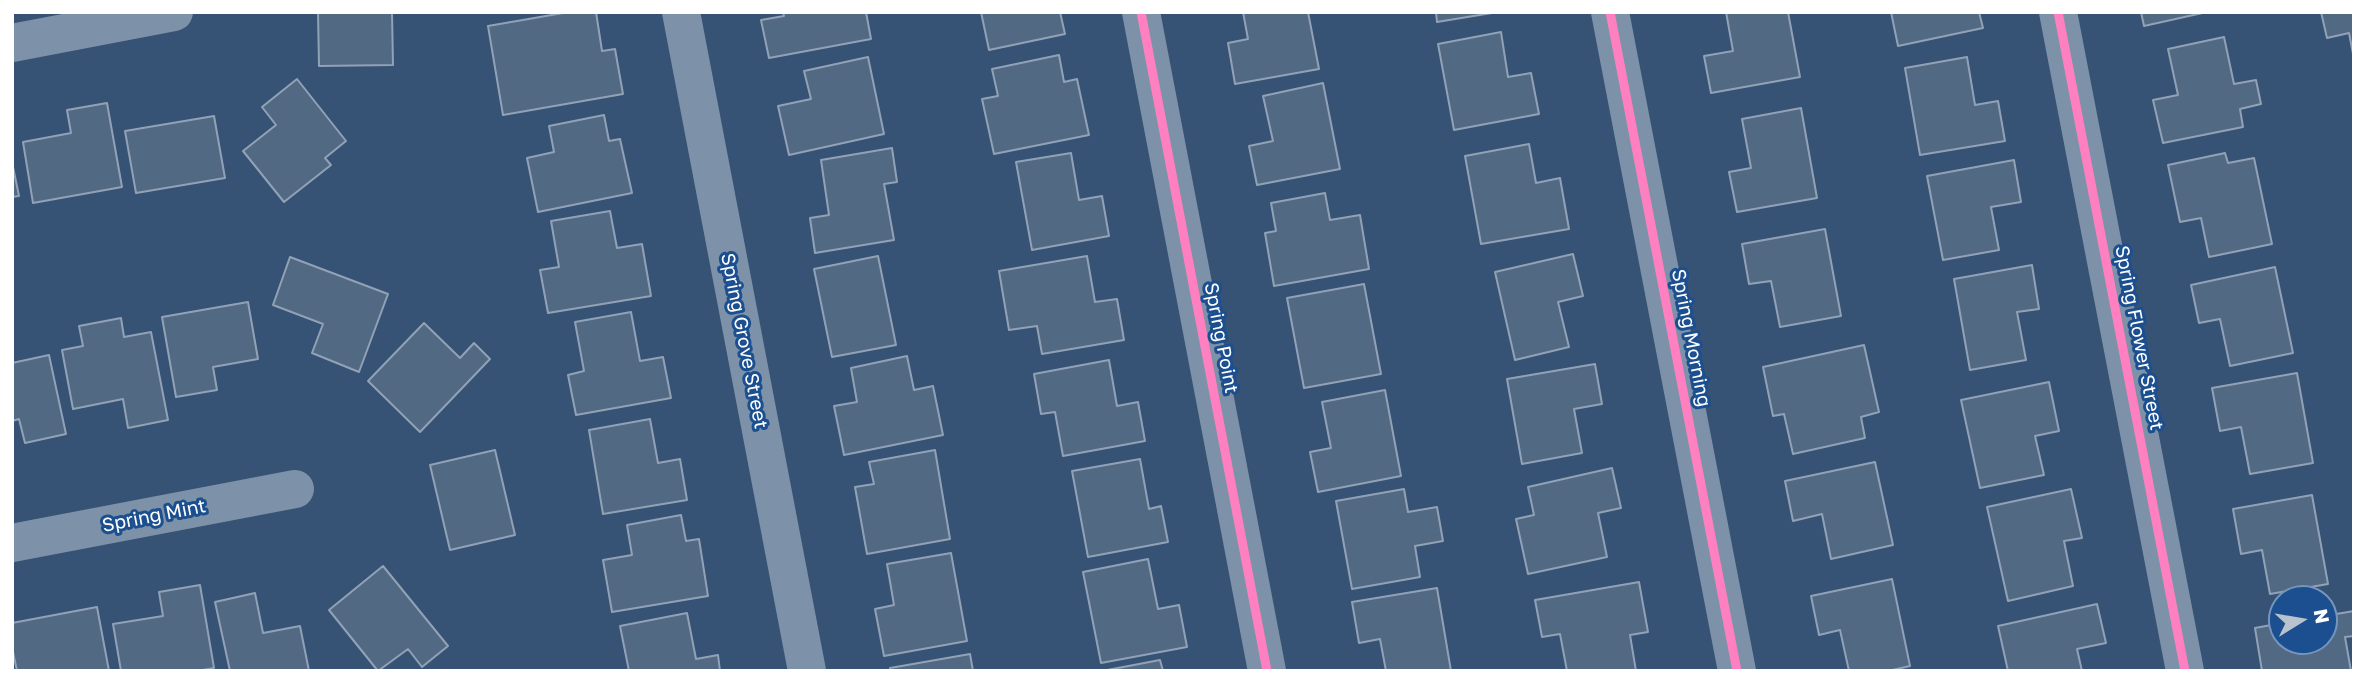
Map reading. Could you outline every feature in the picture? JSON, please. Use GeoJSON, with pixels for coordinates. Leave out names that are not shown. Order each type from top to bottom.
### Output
{"type":"FeatureCollection","features":[{"type":"Feature","properties":{"kind":"street"},"geometry":{"type":"LineString","coordinates":[[12,43],[174,12]]}},
{"type":"Feature","properties":{"kind":"street","name":"Spring Grove Street"},"geometry":{"type":"LineString","coordinates":[[681,12],[807,671]]}},
{"type":"Feature","properties":{"kind":"street","name":"Spring Point"},"geometry":{"type":"LineString","coordinates":[[1141,12],[1267,671]]}},
{"type":"Feature","properties":{"kind":"street","name":"Spring Morning"},"geometry":{"type":"LineString","coordinates":[[1610,12],[1737,671]]}},
{"type":"Feature","properties":{"kind":"street","name":"Spring Flower Street"},"geometry":{"type":"LineString","coordinates":[[2058,12],[2185,671]]}},
{"type":"Feature","properties":{"kind":"street","name":"Spring Mint"},"geometry":{"type":"LineString","coordinates":[[12,543],[295,489]]}},
{"type":"Feature","properties":{"kind":"building"},"geometry":{"type":"Polygon","coordinates":[[[318,12],[392,12],[393,65],[319,66],[318,12]]]}},
{"type":"Feature","properties":{"kind":"building"},"geometry":{"type":"Polygon","coordinates":[[[569,12],[596,12],[602,51],[615,49],[623,94],[503,115],[488,26],[569,12]]]}},
{"type":"Feature","properties":{"kind":"building"},"geometry":{"type":"Polygon","coordinates":[[[783,12],[866,12],[871,39],[769,58],[761,20],[784,16],[783,12]]]}},
{"type":"Feature","properties":{"kind":"building"},"geometry":{"type":"Polygon","coordinates":[[[981,12],[1060,12],[1065,34],[989,50],[981,12]]]}},
{"type":"Feature","properties":{"kind":"building"},"geometry":{"type":"Polygon","coordinates":[[[1243,12],[1308,12],[1319,69],[1235,84],[1228,43],[1248,39],[1243,12]]]}},
{"type":"Feature","properties":{"kind":"building"},"geometry":{"type":"Polygon","coordinates":[[[1436,12],[1498,12],[1437,22],[1436,12]]]}},
{"type":"Feature","properties":{"kind":"building"},"geometry":{"type":"Polygon","coordinates":[[[1726,12],[1788,12],[1800,77],[1711,93],[1704,56],[1733,51],[1726,12]]]}},
{"type":"Feature","properties":{"kind":"building"},"geometry":{"type":"Polygon","coordinates":[[[1891,12],[1979,12],[1983,28],[1898,46],[1891,12]]]}},
{"type":"Feature","properties":{"kind":"building"},"geometry":{"type":"Polygon","coordinates":[[[2141,12],[2207,12],[2144,26],[2141,12]]]}},
{"type":"Feature","properties":{"kind":"building"},"geometry":{"type":"Polygon","coordinates":[[[2321,12],[2354,12],[2354,59],[2349,33],[2327,38],[2321,12]]]}},
{"type":"Feature","properties":{"kind":"building"},"geometry":{"type":"Polygon","coordinates":[[[1501,32],[1508,77],[1531,73],[1539,114],[1454,130],[1438,44],[1501,32]]]}},
{"type":"Feature","properties":{"kind":"building"},"geometry":{"type":"Polygon","coordinates":[[[2224,37],[2234,84],[2256,80],[2261,104],[2240,109],[2243,127],[2163,143],[2153,100],[2178,95],[2168,49],[2224,37]]]}},
{"type":"Feature","properties":{"kind":"building"},"geometry":{"type":"Polygon","coordinates":[[[1059,55],[1064,82],[1077,79],[1089,135],[994,154],[982,99],[998,96],[992,69],[1059,55]]]}},
{"type":"Feature","properties":{"kind":"building"},"geometry":{"type":"Polygon","coordinates":[[[868,57],[884,134],[789,155],[778,106],[811,99],[804,71],[868,57]]]}},
{"type":"Feature","properties":{"kind":"building"},"geometry":{"type":"Polygon","coordinates":[[[1967,57],[1975,105],[1998,101],[2005,141],[1920,155],[1905,68],[1967,57]]]}},
{"type":"Feature","properties":{"kind":"building"},"geometry":{"type":"Polygon","coordinates":[[[297,79],[346,141],[325,158],[331,165],[284,202],[243,151],[276,125],[262,107],[297,79]]]}},
{"type":"Feature","properties":{"kind":"building"},"geometry":{"type":"Polygon","coordinates":[[[1323,83],[1340,169],[1257,185],[1249,146],[1273,141],[1263,96],[1323,83]]]}},
{"type":"Feature","properties":{"kind":"building"},"geometry":{"type":"Polygon","coordinates":[[[107,103],[122,187],[33,203],[23,142],[71,133],[67,110],[107,103]]]}},
{"type":"Feature","properties":{"kind":"building"},"geometry":{"type":"Polygon","coordinates":[[[1801,108],[1817,198],[1737,212],[1729,172],[1751,168],[1742,119],[1801,108]]]}},
{"type":"Feature","properties":{"kind":"building"},"geometry":{"type":"Polygon","coordinates":[[[604,115],[609,141],[620,139],[632,193],[538,212],[527,158],[554,152],[549,126],[604,115]]]}},
{"type":"Feature","properties":{"kind":"building"},"geometry":{"type":"Polygon","coordinates":[[[214,116],[225,178],[136,193],[125,131],[214,116]]]}},
{"type":"Feature","properties":{"kind":"building"},"geometry":{"type":"Polygon","coordinates":[[[1529,144],[1536,183],[1560,178],[1569,229],[1481,244],[1465,156],[1529,144]]]}},
{"type":"Feature","properties":{"kind":"building"},"geometry":{"type":"Polygon","coordinates":[[[892,148],[897,182],[884,184],[894,240],[815,253],[810,218],[829,215],[821,160],[892,148]]]}},
{"type":"Feature","properties":{"kind":"building"},"geometry":{"type":"Polygon","coordinates":[[[1071,153],[1079,200],[1102,196],[1109,236],[1032,250],[1016,162],[1071,153]]]}},
{"type":"Feature","properties":{"kind":"building"},"geometry":{"type":"Polygon","coordinates":[[[2225,153],[2228,163],[2254,158],[2272,244],[2209,257],[2201,218],[2180,222],[2168,165],[2225,153]]]}},
{"type":"Feature","properties":{"kind":"building"},"geometry":{"type":"Polygon","coordinates":[[[2014,160],[2021,202],[1991,207],[1999,250],[1943,260],[1927,176],[2014,160]]]}},
{"type":"Feature","properties":{"kind":"building"},"geometry":{"type":"Polygon","coordinates":[[[12,162],[19,196],[12,197],[12,162]]]}},
{"type":"Feature","properties":{"kind":"building"},"geometry":{"type":"Polygon","coordinates":[[[1325,193],[1330,220],[1360,215],[1369,269],[1274,286],[1265,233],[1276,231],[1271,203],[1325,193]]]}},
{"type":"Feature","properties":{"kind":"building"},"geometry":{"type":"Polygon","coordinates":[[[610,211],[617,248],[642,244],[651,296],[548,313],[540,270],[559,267],[551,221],[610,211]]]}},
{"type":"Feature","properties":{"kind":"building"},"geometry":{"type":"Polygon","coordinates":[[[1825,229],[1841,316],[1780,327],[1771,281],[1749,284],[1742,244],[1825,229]]]}},
{"type":"Feature","properties":{"kind":"building"},"geometry":{"type":"Polygon","coordinates":[[[1573,254],[1583,296],[1558,302],[1569,347],[1515,360],[1495,272],[1573,254]]]}},
{"type":"Feature","properties":{"kind":"building"},"geometry":{"type":"Polygon","coordinates":[[[878,256],[896,345],[832,357],[814,269],[878,256]]]}},
{"type":"Feature","properties":{"kind":"building"},"geometry":{"type":"Polygon","coordinates":[[[1087,256],[1095,302],[1117,299],[1124,340],[1042,354],[1037,326],[1009,330],[999,271],[1087,256]]]}},
{"type":"Feature","properties":{"kind":"building"},"geometry":{"type":"Polygon","coordinates":[[[290,257],[388,294],[359,372],[312,353],[323,324],[273,305],[290,257]]]}},
{"type":"Feature","properties":{"kind":"building"},"geometry":{"type":"Polygon","coordinates":[[[2032,265],[2039,309],[2017,312],[2026,360],[1970,370],[1954,279],[2032,265]]]}},
{"type":"Feature","properties":{"kind":"building"},"geometry":{"type":"Polygon","coordinates":[[[2275,267],[2293,353],[2230,366],[2220,319],[2199,323],[2191,285],[2275,267]]]}},
{"type":"Feature","properties":{"kind":"building"},"geometry":{"type":"Polygon","coordinates":[[[1364,284],[1381,374],[1304,388],[1287,298],[1364,284]]]}},
{"type":"Feature","properties":{"kind":"building"},"geometry":{"type":"Polygon","coordinates":[[[248,302],[258,359],[213,367],[217,390],[176,397],[162,317],[248,302]]]}},
{"type":"Feature","properties":{"kind":"building"},"geometry":{"type":"Polygon","coordinates":[[[631,312],[640,361],[663,357],[671,398],[576,415],[568,375],[584,371],[575,322],[631,312]]]}},
{"type":"Feature","properties":{"kind":"building"},"geometry":{"type":"Polygon","coordinates":[[[121,318],[124,337],[151,332],[168,420],[128,428],[123,399],[73,409],[62,350],[83,346],[79,326],[121,318]]]}},
{"type":"Feature","properties":{"kind":"building"},"geometry":{"type":"Polygon","coordinates":[[[424,323],[460,358],[474,343],[490,359],[420,432],[368,381],[424,323]]]}},
{"type":"Feature","properties":{"kind":"building"},"geometry":{"type":"Polygon","coordinates":[[[1864,345],[1879,412],[1861,417],[1865,438],[1793,454],[1784,414],[1773,416],[1763,367],[1864,345]]]}},
{"type":"Feature","properties":{"kind":"building"},"geometry":{"type":"Polygon","coordinates":[[[49,355],[66,434],[25,443],[19,419],[12,421],[12,363],[49,355]]]}},
{"type":"Feature","properties":{"kind":"building"},"geometry":{"type":"Polygon","coordinates":[[[907,356],[914,390],[933,386],[943,435],[844,455],[834,406],[857,402],[851,368],[907,356]]]}},
{"type":"Feature","properties":{"kind":"building"},"geometry":{"type":"Polygon","coordinates":[[[1109,360],[1117,406],[1138,402],[1145,441],[1063,456],[1055,412],[1041,414],[1034,374],[1109,360]]]}},
{"type":"Feature","properties":{"kind":"building"},"geometry":{"type":"Polygon","coordinates":[[[1595,364],[1602,404],[1574,409],[1582,453],[1522,464],[1507,379],[1595,364]]]}},
{"type":"Feature","properties":{"kind":"building"},"geometry":{"type":"Polygon","coordinates":[[[2297,373],[2313,463],[2250,474],[2241,427],[2220,431],[2212,388],[2297,373]]]}},
{"type":"Feature","properties":{"kind":"building"},"geometry":{"type":"Polygon","coordinates":[[[2049,382],[2059,431],[2035,436],[2044,475],[1980,488],[1961,400],[2049,382]]]}},
{"type":"Feature","properties":{"kind":"building"},"geometry":{"type":"Polygon","coordinates":[[[1385,390],[1401,476],[1318,492],[1310,452],[1331,448],[1322,402],[1385,390]]]}},
{"type":"Feature","properties":{"kind":"building"},"geometry":{"type":"Polygon","coordinates":[[[650,419],[658,463],[680,459],[687,500],[603,514],[589,430],[650,419]]]}},
{"type":"Feature","properties":{"kind":"building"},"geometry":{"type":"Polygon","coordinates":[[[495,450],[515,535],[450,550],[430,465],[495,450]]]}},
{"type":"Feature","properties":{"kind":"building"},"geometry":{"type":"Polygon","coordinates":[[[935,450],[950,539],[867,554],[855,487],[874,484],[869,462],[935,450]]]}},
{"type":"Feature","properties":{"kind":"building"},"geometry":{"type":"Polygon","coordinates":[[[1140,459],[1149,509],[1161,506],[1168,542],[1088,557],[1072,471],[1140,459]]]}},
{"type":"Feature","properties":{"kind":"building"},"geometry":{"type":"Polygon","coordinates":[[[1875,462],[1893,545],[1831,559],[1822,514],[1793,521],[1785,481],[1875,462]]]}},
{"type":"Feature","properties":{"kind":"building"},"geometry":{"type":"Polygon","coordinates":[[[1612,468],[1621,508],[1598,513],[1607,557],[1528,574],[1516,519],[1534,515],[1528,487],[1612,468]]]}},
{"type":"Feature","properties":{"kind":"building"},"geometry":{"type":"Polygon","coordinates":[[[1404,489],[1408,512],[1437,507],[1443,541],[1415,546],[1420,577],[1352,589],[1336,501],[1404,489]]]}},
{"type":"Feature","properties":{"kind":"building"},"geometry":{"type":"Polygon","coordinates":[[[2071,489],[2082,538],[2064,541],[2073,586],[2008,601],[1987,507],[2071,489]]]}},
{"type":"Feature","properties":{"kind":"building"},"geometry":{"type":"Polygon","coordinates":[[[2312,495],[2328,584],[2268,585],[2262,550],[2241,554],[2233,509],[2312,495]]]}},
{"type":"Feature","properties":{"kind":"building"},"geometry":{"type":"Polygon","coordinates":[[[681,515],[686,541],[699,539],[708,596],[612,612],[603,560],[632,555],[627,525],[681,515]]]}},
{"type":"Feature","properties":{"kind":"building"},"geometry":{"type":"Polygon","coordinates":[[[951,553],[967,641],[884,656],[875,609],[894,605],[887,564],[951,553]]]}},
{"type":"Feature","properties":{"kind":"building"},"geometry":{"type":"Polygon","coordinates":[[[1148,559],[1158,609],[1179,605],[1187,647],[1101,663],[1083,572],[1148,559]]]}},
{"type":"Feature","properties":{"kind":"building"},"geometry":{"type":"Polygon","coordinates":[[[383,566],[448,646],[422,667],[408,649],[378,671],[329,610],[383,566]]]}},
{"type":"Feature","properties":{"kind":"building"},"geometry":{"type":"Polygon","coordinates":[[[1892,579],[1910,666],[1888,671],[1849,671],[1840,630],[1819,635],[1811,596],[1892,579]]]}},
{"type":"Feature","properties":{"kind":"building"},"geometry":{"type":"Polygon","coordinates":[[[1639,582],[1648,632],[1630,635],[1636,671],[1567,671],[1560,634],[1542,637],[1535,600],[1639,582]]]}},
{"type":"Feature","properties":{"kind":"building"},"geometry":{"type":"Polygon","coordinates":[[[200,585],[214,668],[197,671],[121,671],[113,624],[163,616],[159,592],[200,585]]]}},
{"type":"Feature","properties":{"kind":"building"},"geometry":{"type":"Polygon","coordinates":[[[1437,588],[1451,671],[1386,671],[1380,639],[1359,643],[1352,602],[1437,588]]]}},
{"type":"Feature","properties":{"kind":"building"},"geometry":{"type":"Polygon","coordinates":[[[255,593],[263,633],[300,626],[309,671],[230,671],[215,602],[255,593]]]}},
{"type":"Feature","properties":{"kind":"building"},"geometry":{"type":"Polygon","coordinates":[[[2097,604],[2106,643],[2077,649],[2082,671],[2008,671],[1998,626],[2097,604]]]}},
{"type":"Feature","properties":{"kind":"building"},"geometry":{"type":"Polygon","coordinates":[[[97,607],[109,671],[17,671],[12,647],[12,623],[97,607]]]}},
{"type":"Feature","properties":{"kind":"building"},"geometry":{"type":"Polygon","coordinates":[[[2354,611],[2354,636],[2345,637],[2351,671],[2262,671],[2255,628],[2268,626],[2268,655],[2338,655],[2338,614],[2354,611]]]}},
{"type":"Feature","properties":{"kind":"building"},"geometry":{"type":"Polygon","coordinates":[[[687,613],[696,659],[718,655],[720,671],[629,671],[620,626],[687,613]]]}},
{"type":"Feature","properties":{"kind":"building"},"geometry":{"type":"Polygon","coordinates":[[[970,654],[973,671],[890,671],[890,668],[970,654]]]}},
{"type":"Feature","properties":{"kind":"building"},"geometry":{"type":"Polygon","coordinates":[[[1160,660],[1163,671],[1102,671],[1160,660]]]}},
{"type":"Feature","properties":{"kind":"cycle path"},"geometry":{"type":"LineString","coordinates":[[1141,12],[1267,671]]}},
{"type":"Feature","properties":{"kind":"cycle path"},"geometry":{"type":"LineString","coordinates":[[1610,12],[1737,671]]}},
{"type":"Feature","properties":{"kind":"cycle path"},"geometry":{"type":"LineString","coordinates":[[2058,12],[2185,671]]}}]}
